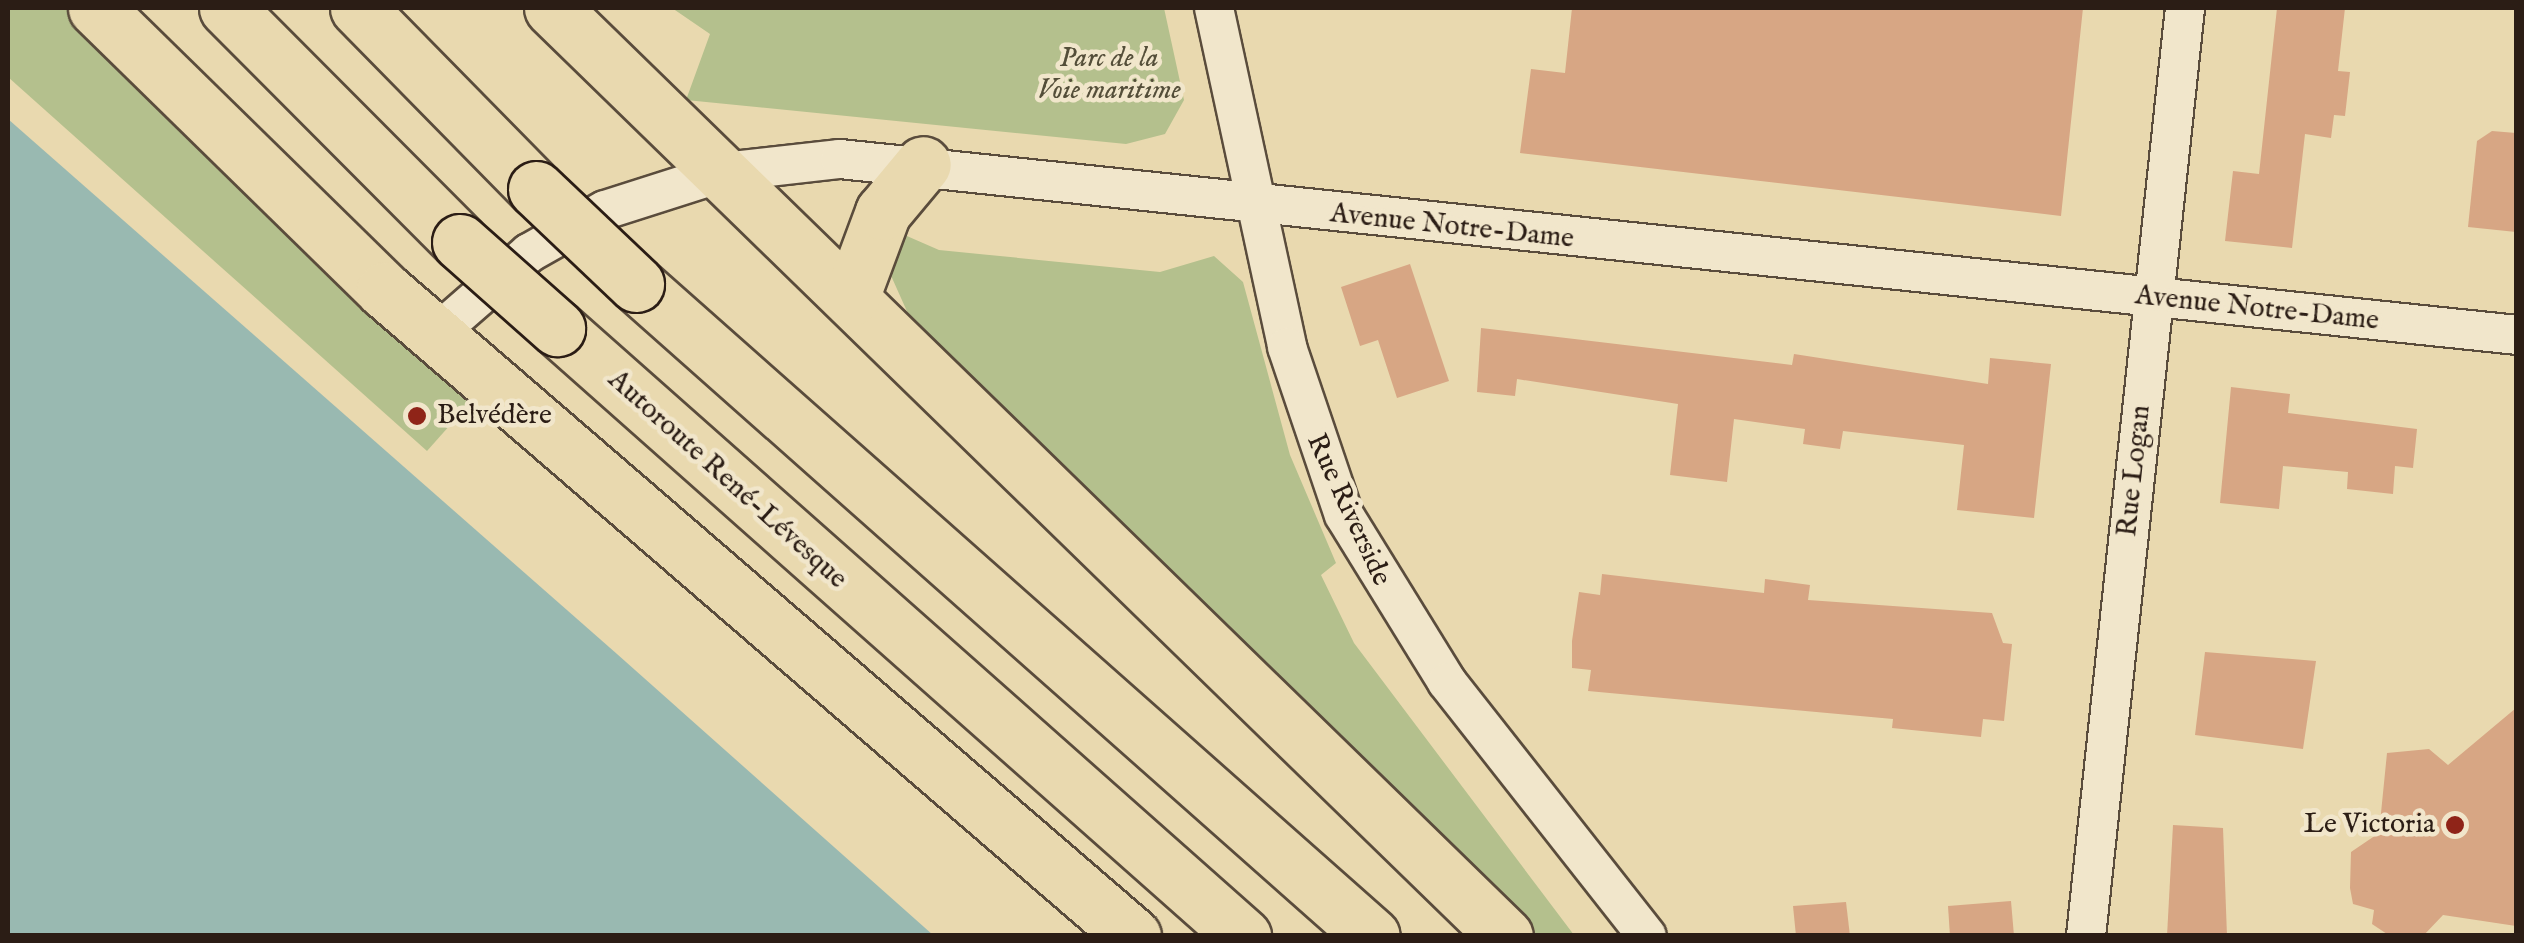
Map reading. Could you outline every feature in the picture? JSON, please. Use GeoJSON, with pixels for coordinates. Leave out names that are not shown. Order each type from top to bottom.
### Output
{"type":"FeatureCollection","features":[{"type":"Feature","properties":{"kind":"highway"},"geometry":{"type":"LineString","coordinates":[[96,8],[435,336],[1133,936]]}},
{"type":"Feature","properties":{"kind":"highway","name":"Autoroute René-Lévesque"},"geometry":{"type":"LineString","coordinates":[[226,8],[460,242],[1244,936]]}},
{"type":"Feature","properties":{"kind":"highway"},"geometry":{"type":"LineString","coordinates":[[358,8],[536,189],[636,284],[1372,936]]}},
{"type":"Feature","properties":{"kind":"highway"},"geometry":{"type":"LineString","coordinates":[[552,8],[1505,936]]}},
{"type":"Feature","properties":{"kind":"highway"},"geometry":{"type":"LineString","coordinates":[[851,298],[883,212],[922,164]]}},
{"type":"Feature","properties":{"kind":"street","name":"Rue Riverside"},"geometry":{"type":"LineString","coordinates":[[1214,8],[1299,394],[1364,556],[1447,682],[1647,936]]}},
{"type":"Feature","properties":{"kind":"street","name":"Rue Logan"},"geometry":{"type":"LineString","coordinates":[[2086,936],[2185,8]]}},
{"type":"Feature","properties":{"kind":"street","name":"Avenue Notre-Dame"},"geometry":{"type":"LineString","coordinates":[[435,336],[568,228],[724,172],[816,159],[922,164],[1256,204],[2516,335]]}},
{"type":"Feature","properties":{"kind":"green space"},"geometry":{"type":"Polygon","coordinates":[[[8,8],[71,8],[475,397],[427,451],[8,77],[8,8]]]}},
{"type":"Feature","properties":{"kind":"green space","name":"Parc de la Voie maritime"},"geometry":{"type":"Polygon","coordinates":[[[672,8],[1164,8],[1184,100],[1165,134],[1126,144],[686,100],[710,34],[672,8]]]}},
{"type":"Feature","properties":{"kind":"green space"},"geometry":{"type":"Polygon","coordinates":[[[900,233],[939,250],[1160,272],[1214,256],[1243,282],[1290,455],[1336,563],[1321,575],[1354,643],[1574,935],[1536,935],[918,336],[884,260],[900,233]]]}},
{"type":"Feature","properties":{"kind":"water"},"geometry":{"type":"Polygon","coordinates":[[[8,119],[617,654],[933,935],[8,935],[8,119]]]}},
{"type":"Feature","properties":{"kind":"building"},"geometry":{"type":"Polygon","coordinates":[[[1572,8],[2083,8],[2061,216],[1520,153],[1531,69],[1565,73],[1572,8]]]}},
{"type":"Feature","properties":{"kind":"building"},"geometry":{"type":"Polygon","coordinates":[[[2277,8],[2345,8],[2338,71],[2350,72],[2345,116],[2334,115],[2331,138],[2305,134],[2292,248],[2225,241],[2233,171],[2259,174],[2277,8]]]}},
{"type":"Feature","properties":{"kind":"building"},"geometry":{"type":"Polygon","coordinates":[[[2492,131],[2516,133],[2516,232],[2468,227],[2477,141],[2492,131]]]}},
{"type":"Feature","properties":{"kind":"building"},"geometry":{"type":"Polygon","coordinates":[[[1410,264],[1449,381],[1397,398],[1378,340],[1360,346],[1341,287],[1410,264]]]}},
{"type":"Feature","properties":{"kind":"building"},"geometry":{"type":"Polygon","coordinates":[[[1481,328],[1792,365],[1794,354],[1988,384],[1990,358],[2051,364],[2034,518],[1957,510],[1964,445],[1843,431],[1840,449],[1803,444],[1805,429],[1734,419],[1727,482],[1670,475],[1678,404],[1517,379],[1515,396],[1477,392],[1481,328]]]}},
{"type":"Feature","properties":{"kind":"building"},"geometry":{"type":"Polygon","coordinates":[[[2231,387],[2290,394],[2288,413],[2417,429],[2413,468],[2395,466],[2393,494],[2347,489],[2348,472],[2283,466],[2279,509],[2220,503],[2231,387]]]}},
{"type":"Feature","properties":{"kind":"building"},"geometry":{"type":"Polygon","coordinates":[[[1602,574],[1764,593],[1765,579],[1810,585],[1808,600],[1992,613],[2003,643],[2012,644],[2004,721],[1983,719],[1981,737],[1892,728],[1893,719],[1588,691],[1591,670],[1572,668],[1572,641],[1579,592],[1600,595],[1602,574]]]}},
{"type":"Feature","properties":{"kind":"building"},"geometry":{"type":"Polygon","coordinates":[[[2205,652],[2316,661],[2303,749],[2195,735],[2205,652]]]}},
{"type":"Feature","properties":{"kind":"building","name":"Le Victoria"},"geometry":{"type":"Polygon","coordinates":[[[2516,708],[2516,926],[2443,915],[2423,936],[2390,936],[2372,924],[2374,910],[2353,904],[2350,888],[2351,852],[2379,833],[2387,753],[2429,749],[2448,765],[2516,708]]]}},
{"type":"Feature","properties":{"kind":"building"},"geometry":{"type":"Polygon","coordinates":[[[2173,825],[2223,828],[2227,936],[2167,936],[2173,825]]]}},
{"type":"Feature","properties":{"kind":"building"},"geometry":{"type":"Polygon","coordinates":[[[2011,901],[2014,936],[1950,936],[1948,906],[2011,901]]]}},
{"type":"Feature","properties":{"kind":"building"},"geometry":{"type":"Polygon","coordinates":[[[1846,902],[1850,936],[1796,936],[1793,906],[1846,902]]]}},
{"type":"Feature","properties":{"kind":"place","name":"Belvédère"},"geometry":{"type":"Point","coordinates":[417,416]}},
{"type":"Feature","properties":{"kind":"place","name":"Le Victoria"},"geometry":{"type":"Point","coordinates":[2455,825]}}]}
